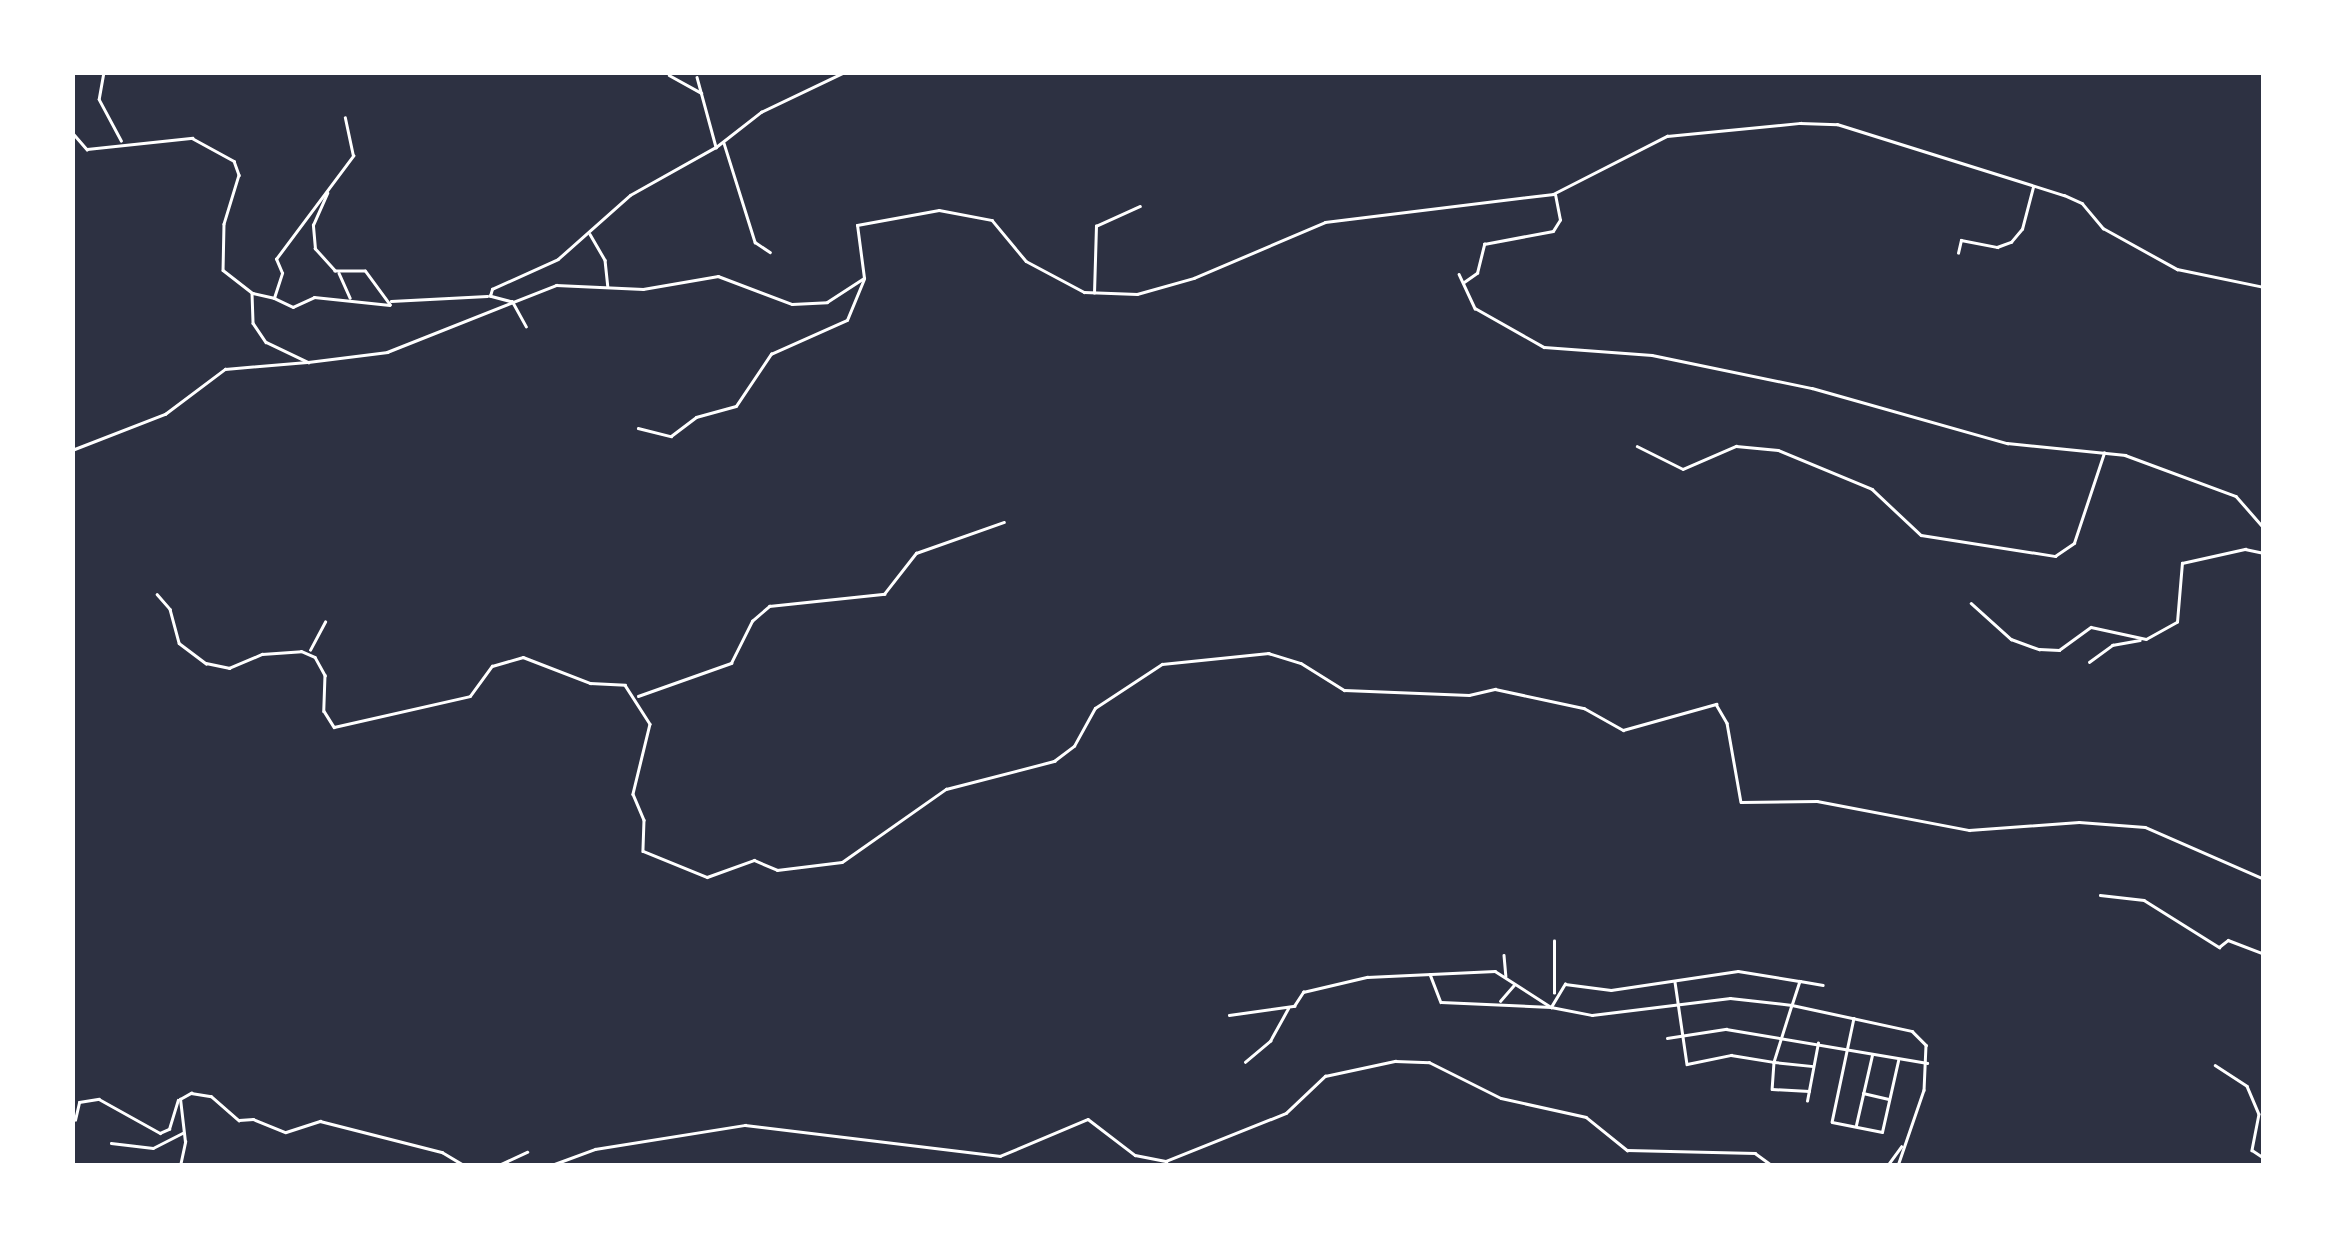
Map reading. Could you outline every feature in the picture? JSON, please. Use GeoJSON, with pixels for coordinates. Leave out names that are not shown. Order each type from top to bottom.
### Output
{"type":"FeatureCollection","features":[{"type":"Feature","properties":{"kind":"street"},"geometry":{"type":"LineString","coordinates":[[104,72],[99,100],[122,142]]}},
{"type":"Feature","properties":{"kind":"street"},"geometry":{"type":"LineString","coordinates":[[490,296],[492,288],[558,259],[642,186],[716,147],[776,103],[845,72]]}},
{"type":"Feature","properties":{"kind":"street"},"geometry":{"type":"LineString","coordinates":[[669,75],[704,95]]}},
{"type":"Feature","properties":{"kind":"street"},"geometry":{"type":"LineString","coordinates":[[697,77],[716,147]]}},
{"type":"Feature","properties":{"kind":"street"},"geometry":{"type":"LineString","coordinates":[[274,298],[282,273],[276,259],[327,193],[355,148],[344,118]]}},
{"type":"Feature","properties":{"kind":"street"},"geometry":{"type":"LineString","coordinates":[[638,428],[671,436],[696,417],[736,406],[771,354],[848,320],[864,293],[857,225],[948,210],[992,220],[1031,265],[1094,295],[1178,284],[1325,222],[1555,194],[1667,136],[1800,123],[1838,124],[2082,203],[2104,228],[2178,269],[2264,287]]}},
{"type":"Feature","properties":{"kind":"street"},"geometry":{"type":"LineString","coordinates":[[72,132],[87,149],[122,142],[192,138],[237,164],[223,266],[252,293],[293,306],[314,297],[385,307],[390,302],[490,296],[512,302],[526,327]]}},
{"type":"Feature","properties":{"kind":"street"},"geometry":{"type":"LineString","coordinates":[[723,141],[755,242],[770,252]]}},
{"type":"Feature","properties":{"kind":"street"},"geometry":{"type":"LineString","coordinates":[[1958,254],[1962,240],[1997,248],[2011,242],[2022,229],[2033,186]]}},
{"type":"Feature","properties":{"kind":"street"},"geometry":{"type":"LineString","coordinates":[[327,193],[311,233],[320,258],[339,272],[352,301]]}},
{"type":"Feature","properties":{"kind":"street"},"geometry":{"type":"LineString","coordinates":[[1464,284],[1477,273],[1484,244],[1553,231],[1560,220],[1555,194]]}},
{"type":"Feature","properties":{"kind":"street"},"geometry":{"type":"LineString","coordinates":[[1094,295],[1096,226],[1140,206]]}},
{"type":"Feature","properties":{"kind":"street"},"geometry":{"type":"LineString","coordinates":[[590,232],[604,260],[608,288]]}},
{"type":"Feature","properties":{"kind":"street"},"geometry":{"type":"LineString","coordinates":[[339,272],[366,271],[390,302]]}},
{"type":"Feature","properties":{"kind":"street"},"geometry":{"type":"LineString","coordinates":[[1459,274],[1486,317],[1552,349],[1652,355],[1812,388],[1990,440],[2104,451],[2230,493],[2250,505],[2264,528]]}},
{"type":"Feature","properties":{"kind":"street"},"geometry":{"type":"LineString","coordinates":[[72,450],[165,414],[225,369],[387,352],[556,285],[655,288],[718,276],[802,305],[841,298],[864,278]]}},
{"type":"Feature","properties":{"kind":"street"},"geometry":{"type":"LineString","coordinates":[[252,293],[253,323],[266,342],[308,362]]}},
{"type":"Feature","properties":{"kind":"street"},"geometry":{"type":"LineString","coordinates":[[1637,446],[1682,469],[1736,446],[1778,450],[1872,489],[1921,535],[2055,556],[2074,543],[2104,451]]}},
{"type":"Feature","properties":{"kind":"street"},"geometry":{"type":"LineString","coordinates":[[636,697],[731,663],[752,622],[770,606],[884,594],[916,554],[1004,522]]}},
{"type":"Feature","properties":{"kind":"street"},"geometry":{"type":"LineString","coordinates":[[2090,662],[2112,645],[2146,639],[2178,622],[2182,563],[2245,549],[2264,552]]}},
{"type":"Feature","properties":{"kind":"street"},"geometry":{"type":"LineString","coordinates":[[157,594],[170,609],[180,643],[206,663],[229,668],[262,654],[310,653]]}},
{"type":"Feature","properties":{"kind":"street"},"geometry":{"type":"LineString","coordinates":[[1971,603],[2011,639],[2043,650],[2059,650],[2090,627],[2146,639]]}},
{"type":"Feature","properties":{"kind":"street"},"geometry":{"type":"LineString","coordinates":[[310,653],[326,622]]}},
{"type":"Feature","properties":{"kind":"street"},"geometry":{"type":"LineString","coordinates":[[310,653],[324,669],[324,711],[334,726],[470,696],[492,666],[523,657],[590,683],[625,685],[650,724],[633,794],[644,820],[643,851],[707,877],[754,860],[776,870],[842,862],[946,788],[1054,762],[1081,737],[1095,708],[1156,667],[1268,654],[1292,659],[1344,690],[1469,695],[1495,689],[1584,708],[1623,730],[1716,704],[1727,723],[1741,802],[1816,801],[1969,830],[2079,822],[2145,827],[2264,879]]}},
{"type":"Feature","properties":{"kind":"street"},"geometry":{"type":"LineString","coordinates":[[2100,896],[2144,900],[2219,947],[2228,940],[2264,954]]}},
{"type":"Feature","properties":{"kind":"street"},"geometry":{"type":"LineString","coordinates":[[1551,1007],[1554,942]]}},
{"type":"Feature","properties":{"kind":"street"},"geometry":{"type":"LineString","coordinates":[[1504,955],[1506,977]]}},
{"type":"Feature","properties":{"kind":"street"},"geometry":{"type":"LineString","coordinates":[[1554,994],[1565,984],[1611,990],[1738,971],[1822,985]]}},
{"type":"Feature","properties":{"kind":"street"},"geometry":{"type":"LineString","coordinates":[[1245,1062],[1280,1029],[1288,1007],[1302,992],[1338,983],[1430,974],[1506,977],[1551,1007]]}},
{"type":"Feature","properties":{"kind":"street"},"geometry":{"type":"LineString","coordinates":[[1430,974],[1441,1002],[1499,1002],[1609,1017],[1730,998],[1792,1005],[1912,1031],[1926,1045],[1929,1064],[1898,1166]]}},
{"type":"Feature","properties":{"kind":"street"},"geometry":{"type":"LineString","coordinates":[[1675,981],[1687,1064],[1730,1055],[1813,1066]]}},
{"type":"Feature","properties":{"kind":"street"},"geometry":{"type":"LineString","coordinates":[[1800,981],[1778,1037],[1772,1089],[1809,1092]]}},
{"type":"Feature","properties":{"kind":"street"},"geometry":{"type":"LineString","coordinates":[[1499,1002],[1515,984]]}},
{"type":"Feature","properties":{"kind":"street"},"geometry":{"type":"LineString","coordinates":[[1229,1015],[1288,1007]]}},
{"type":"Feature","properties":{"kind":"street"},"geometry":{"type":"LineString","coordinates":[[1854,1017],[1830,1118],[1880,1133],[1898,1060]]}},
{"type":"Feature","properties":{"kind":"street"},"geometry":{"type":"LineString","coordinates":[[1667,1038],[1726,1029],[1929,1064]]}},
{"type":"Feature","properties":{"kind":"street"},"geometry":{"type":"LineString","coordinates":[[1807,1100],[1818,1042]]}},
{"type":"Feature","properties":{"kind":"street"},"geometry":{"type":"LineString","coordinates":[[1855,1128],[1872,1053]]}},
{"type":"Feature","properties":{"kind":"street"},"geometry":{"type":"LineString","coordinates":[[549,1166],[596,1149],[745,1125],[1000,1156],[1088,1119],[1135,1155],[1166,1160],[1286,1113],[1325,1076],[1396,1061],[1429,1062],[1501,1098],[1586,1117],[1627,1150],[1755,1153],[1773,1166]]}},
{"type":"Feature","properties":{"kind":"street"},"geometry":{"type":"LineString","coordinates":[[2215,1065],[2247,1086],[2259,1114],[2252,1150],[2264,1158]]}},
{"type":"Feature","properties":{"kind":"street"},"geometry":{"type":"LineString","coordinates":[[1863,1093],[1890,1099]]}},
{"type":"Feature","properties":{"kind":"street"},"geometry":{"type":"LineString","coordinates":[[75,1120],[79,1102],[99,1099],[160,1133],[180,1099],[205,1094],[236,1119],[253,1118],[286,1132],[320,1121],[442,1152],[467,1166],[499,1165],[526,1152]]}},
{"type":"Feature","properties":{"kind":"street"},"geometry":{"type":"LineString","coordinates":[[180,1099],[180,1166]]}},
{"type":"Feature","properties":{"kind":"street"},"geometry":{"type":"LineString","coordinates":[[111,1143],[153,1148],[183,1132]]}},
{"type":"Feature","properties":{"kind":"street"},"geometry":{"type":"LineString","coordinates":[[1887,1166],[1902,1146]]}}]}
